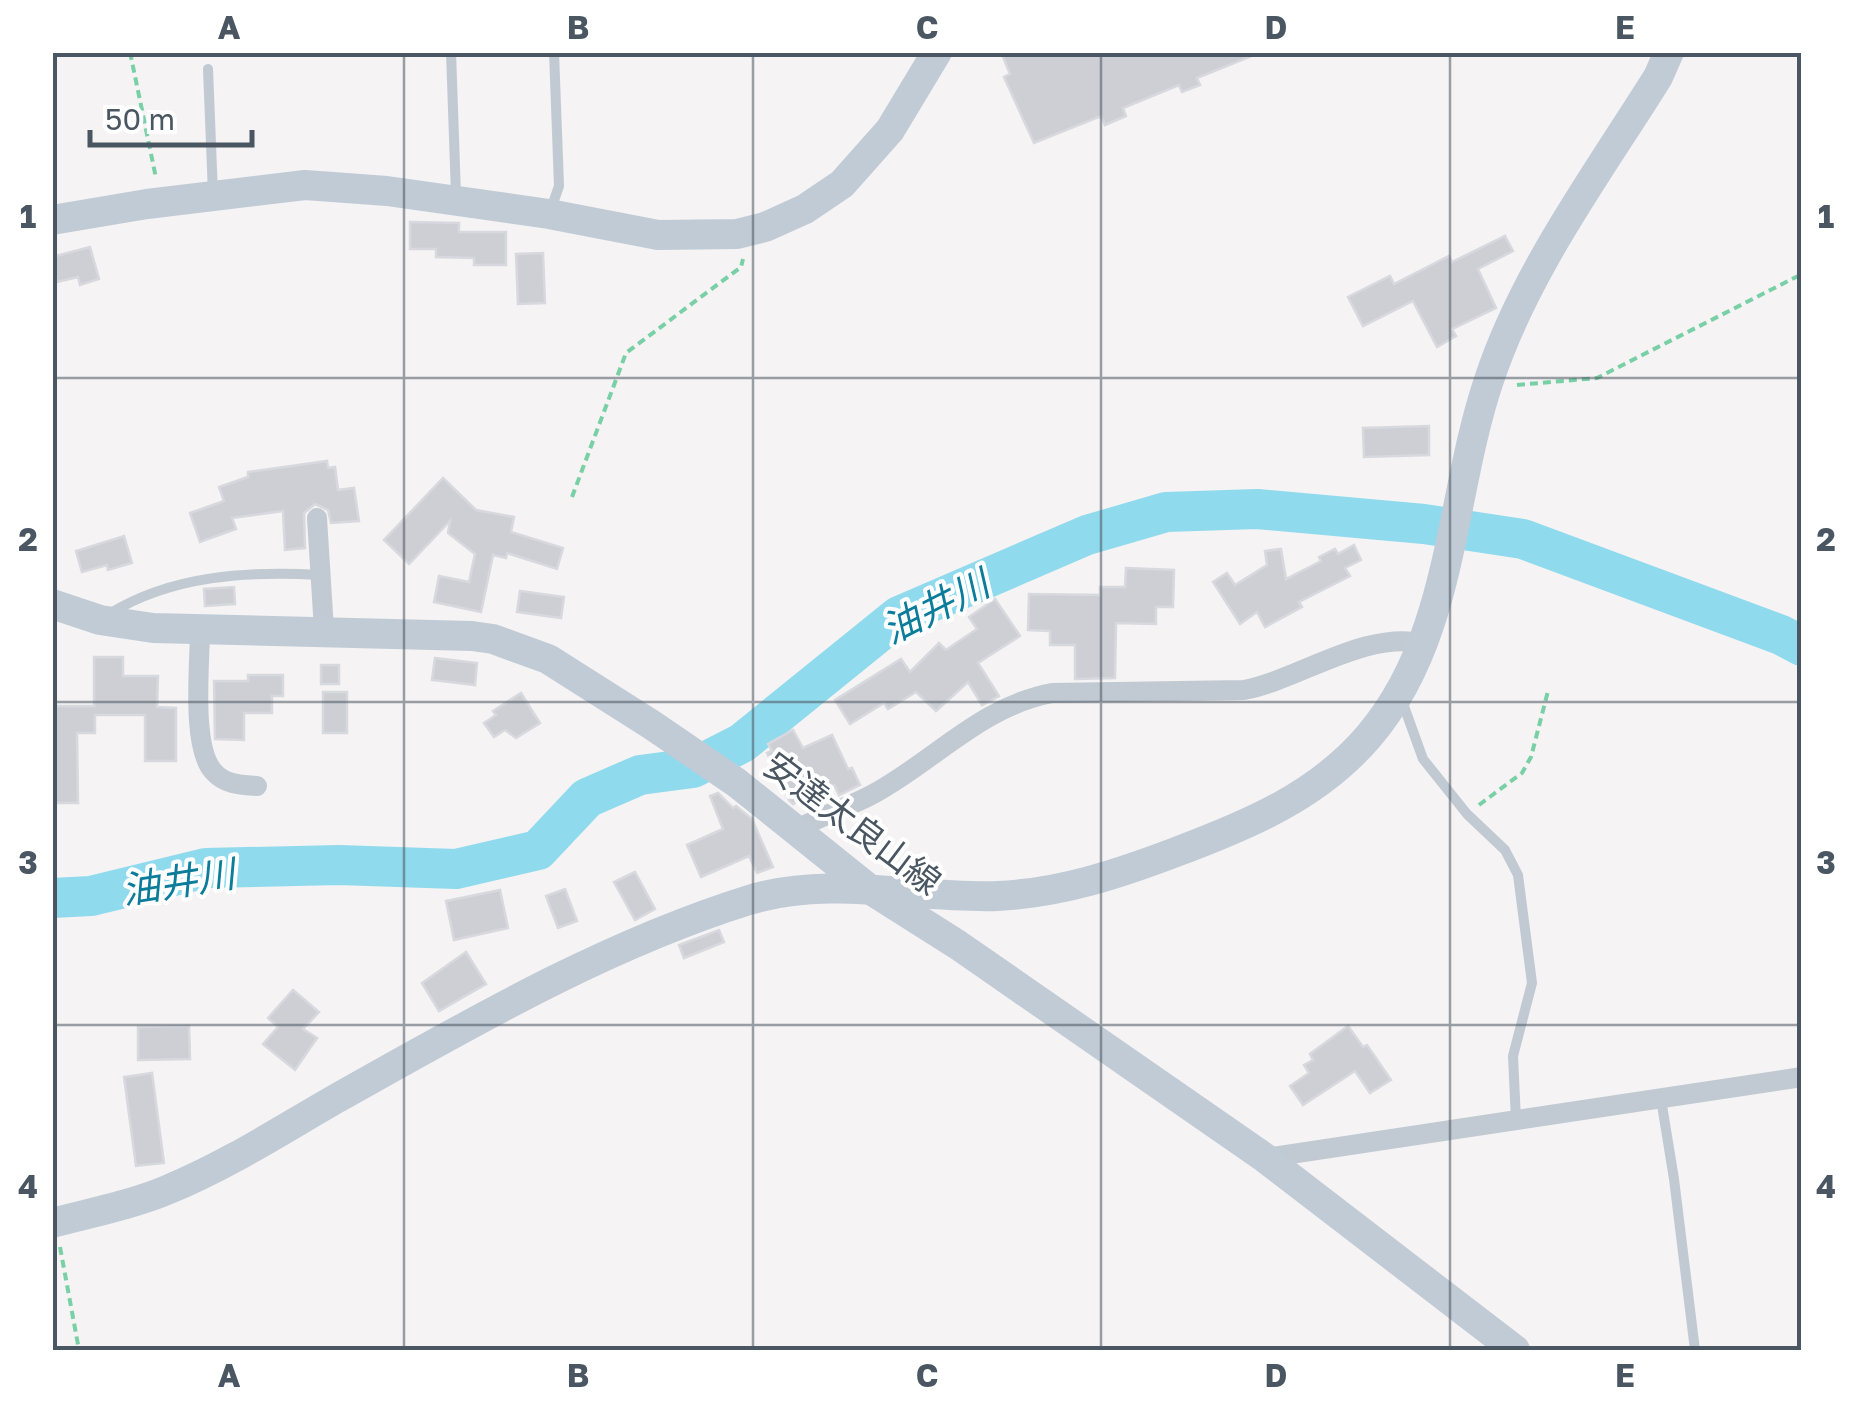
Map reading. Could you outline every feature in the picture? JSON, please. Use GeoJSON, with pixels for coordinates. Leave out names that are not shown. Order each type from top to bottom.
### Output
{"type":"FeatureCollection","features":[{"type":"Feature","properties":{"kind":"street"},"geometry":{"type":"LineString","coordinates":[[52,220],[160,202],[305,186],[387,191],[549,214],[658,235],[736,234],[805,209],[842,184],[890,130],[937,52]]}},
{"type":"Feature","properties":{"kind":"street"},"geometry":{"type":"LineString","coordinates":[[54,1223],[165,1191],[248,1151],[498,1009],[654,933],[756,898],[816,890],[868,888],[998,896],[1063,889],[1130,871],[1263,818],[1314,786],[1353,754],[1400,695],[1448,567],[1472,434],[1515,318],[1540,269],[1658,77],[1669,52]]}},
{"type":"Feature","properties":{"kind":"street"},"geometry":{"type":"LineString","coordinates":[[316,518],[324,630]]}},
{"type":"Feature","properties":{"kind":"street","name":"安達太良山線"},"geometry":{"type":"LineString","coordinates":[[69,614],[153,628],[434,633],[493,639],[548,659],[737,783],[868,888],[958,945],[1265,1158],[1514,1350]]}},
{"type":"Feature","properties":{"kind":"street"},"geometry":{"type":"LineString","coordinates":[[200,629],[201,731],[206,758],[214,772],[231,784],[257,786]]}},
{"type":"Feature","properties":{"kind":"street"},"geometry":{"type":"LineString","coordinates":[[796,830],[872,795],[992,714],[1028,698],[1052,693],[1244,690],[1353,651],[1409,640],[1422,643]]}},
{"type":"Feature","properties":{"kind":"street"},"geometry":{"type":"LineString","coordinates":[[1265,1158],[1802,1078]]}},
{"type":"Feature","properties":{"kind":"lane"},"geometry":{"type":"LineString","coordinates":[[451,52],[456,201]]}},
{"type":"Feature","properties":{"kind":"lane"},"geometry":{"type":"LineString","coordinates":[[549,214],[559,186],[554,52]]}},
{"type":"Feature","properties":{"kind":"lane"},"geometry":{"type":"LineString","coordinates":[[208,69],[213,196]]}},
{"type":"Feature","properties":{"kind":"lane"},"geometry":{"type":"LineString","coordinates":[[69,614],[203,580],[265,572],[320,576]]}},
{"type":"Feature","properties":{"kind":"lane"},"geometry":{"type":"LineString","coordinates":[[1400,695],[1423,759],[1468,814],[1505,850],[1518,875],[1532,983],[1513,1056],[1516,1120]]}},
{"type":"Feature","properties":{"kind":"lane"},"geometry":{"type":"LineString","coordinates":[[1661,1099],[1696,1350]]}},
{"type":"Feature","properties":{"kind":"path"},"geometry":{"type":"LineString","coordinates":[[130,52],[160,202]]}},
{"type":"Feature","properties":{"kind":"path"},"geometry":{"type":"LineString","coordinates":[[572,496],[626,353],[741,267],[752,230]]}},
{"type":"Feature","properties":{"kind":"path"},"geometry":{"type":"LineString","coordinates":[[1487,385],[1597,378],[1802,274]]}},
{"type":"Feature","properties":{"kind":"path"},"geometry":{"type":"LineString","coordinates":[[1468,814],[1522,773],[1531,758],[1548,692]]}},
{"type":"Feature","properties":{"kind":"path"},"geometry":{"type":"LineString","coordinates":[[54,1223],[78,1350]]}},
{"type":"Feature","properties":{"kind":"building"},"geometry":{"type":"Polygon","coordinates":[[[1001,52],[1259,53],[1197,78],[1200,85],[1182,92],[1179,85],[1123,108],[1126,116],[1105,125],[1101,116],[1034,143],[1004,77],[1010,74],[1001,52]]]}},
{"type":"Feature","properties":{"kind":"building"},"geometry":{"type":"Polygon","coordinates":[[[410,222],[459,223],[459,232],[506,232],[506,265],[474,265],[474,258],[436,257],[436,249],[410,249],[410,222]]]}},
{"type":"Feature","properties":{"kind":"building"},"geometry":{"type":"Polygon","coordinates":[[[1505,236],[1513,251],[1478,269],[1496,308],[1452,329],[1456,336],[1437,347],[1413,301],[1363,326],[1348,297],[1390,276],[1394,284],[1449,256],[1452,262],[1505,236]]]}},
{"type":"Feature","properties":{"kind":"building"},"geometry":{"type":"Polygon","coordinates":[[[90,247],[99,279],[80,285],[78,277],[57,282],[52,257],[90,247]]]}},
{"type":"Feature","properties":{"kind":"building"},"geometry":{"type":"Polygon","coordinates":[[[543,253],[545,303],[518,304],[516,254],[543,253]]]}},
{"type":"Feature","properties":{"kind":"building"},"geometry":{"type":"Polygon","coordinates":[[[1429,426],[1429,455],[1364,457],[1363,428],[1429,426]]]}},
{"type":"Feature","properties":{"kind":"building"},"geometry":{"type":"Polygon","coordinates":[[[327,461],[328,468],[335,467],[338,490],[354,488],[359,521],[331,523],[328,510],[315,504],[304,513],[305,548],[285,550],[283,511],[232,518],[236,529],[200,542],[190,513],[224,501],[219,487],[248,477],[248,472],[327,461]]]}},
{"type":"Feature","properties":{"kind":"building"},"geometry":{"type":"Polygon","coordinates":[[[443,478],[476,510],[514,517],[511,532],[563,548],[557,569],[507,553],[506,558],[493,555],[481,612],[434,602],[439,576],[469,582],[475,554],[448,533],[450,521],[409,564],[384,540],[443,478]]]}},
{"type":"Feature","properties":{"kind":"building"},"geometry":{"type":"Polygon","coordinates":[[[124,536],[132,563],[82,572],[76,551],[124,536]]]}},
{"type":"Feature","properties":{"kind":"building"},"geometry":{"type":"Polygon","coordinates":[[[1354,545],[1361,560],[1345,568],[1350,576],[1299,602],[1302,607],[1265,627],[1257,612],[1240,624],[1213,582],[1227,573],[1235,585],[1267,565],[1265,551],[1281,549],[1286,579],[1335,549],[1338,554],[1354,545]]]}},
{"type":"Feature","properties":{"kind":"building"},"geometry":{"type":"Polygon","coordinates":[[[1126,568],[1174,570],[1173,607],[1156,607],[1156,624],[1116,623],[1115,678],[1075,679],[1075,645],[1050,645],[1050,631],[1028,630],[1029,594],[1100,595],[1100,587],[1125,587],[1126,568]]]}},
{"type":"Feature","properties":{"kind":"building"},"geometry":{"type":"Polygon","coordinates":[[[234,587],[235,604],[205,606],[204,589],[234,587]]]}},
{"type":"Feature","properties":{"kind":"building"},"geometry":{"type":"Polygon","coordinates":[[[520,591],[564,597],[561,618],[517,612],[520,591]]]}},
{"type":"Feature","properties":{"kind":"building"},"geometry":{"type":"Polygon","coordinates":[[[995,599],[1020,636],[978,663],[999,696],[982,705],[968,682],[936,711],[916,692],[888,709],[884,703],[850,724],[835,700],[901,659],[910,672],[939,643],[946,650],[977,629],[969,617],[995,599]]]}},
{"type":"Feature","properties":{"kind":"building"},"geometry":{"type":"Polygon","coordinates":[[[94,657],[123,657],[123,676],[158,676],[157,707],[176,708],[176,761],[145,761],[145,715],[95,715],[95,733],[77,733],[78,803],[52,803],[52,706],[94,706],[94,657]]]}},
{"type":"Feature","properties":{"kind":"building"},"geometry":{"type":"Polygon","coordinates":[[[435,658],[477,663],[475,685],[432,680],[435,658]]]}},
{"type":"Feature","properties":{"kind":"building"},"geometry":{"type":"Polygon","coordinates":[[[321,665],[339,665],[339,684],[321,684],[321,665]]]}},
{"type":"Feature","properties":{"kind":"building"},"geometry":{"type":"Polygon","coordinates":[[[248,675],[283,675],[283,696],[272,696],[272,713],[244,713],[244,740],[215,739],[214,681],[248,681],[248,675]]]}},
{"type":"Feature","properties":{"kind":"building"},"geometry":{"type":"Polygon","coordinates":[[[323,692],[347,692],[347,733],[323,733],[323,692]]]}},
{"type":"Feature","properties":{"kind":"building"},"geometry":{"type":"Polygon","coordinates":[[[521,693],[540,723],[516,738],[505,730],[494,737],[484,723],[496,715],[493,711],[521,693]]]}},
{"type":"Feature","properties":{"kind":"building"},"geometry":{"type":"Polygon","coordinates":[[[793,730],[803,748],[832,735],[860,785],[839,795],[834,785],[793,804],[767,753],[772,751],[768,744],[793,730]]]}},
{"type":"Feature","properties":{"kind":"building"},"geometry":{"type":"Polygon","coordinates":[[[718,793],[752,819],[773,867],[757,873],[749,856],[701,877],[687,845],[723,829],[710,796],[718,793]]]}},
{"type":"Feature","properties":{"kind":"building"},"geometry":{"type":"Polygon","coordinates":[[[635,872],[655,909],[635,920],[614,882],[635,872]]]}},
{"type":"Feature","properties":{"kind":"building"},"geometry":{"type":"Polygon","coordinates":[[[565,889],[577,921],[558,928],[546,896],[565,889]]]}},
{"type":"Feature","properties":{"kind":"building"},"geometry":{"type":"Polygon","coordinates":[[[500,890],[508,928],[454,940],[446,901],[500,890]]]}},
{"type":"Feature","properties":{"kind":"building"},"geometry":{"type":"Polygon","coordinates":[[[719,930],[724,942],[684,958],[679,945],[719,930]]]}},
{"type":"Feature","properties":{"kind":"building"},"geometry":{"type":"Polygon","coordinates":[[[466,952],[486,984],[439,1011],[422,983],[466,952]]]}},
{"type":"Feature","properties":{"kind":"building"},"geometry":{"type":"Polygon","coordinates":[[[293,990],[319,1012],[303,1029],[317,1038],[295,1070],[263,1044],[278,1027],[268,1018],[293,990]]]}},
{"type":"Feature","properties":{"kind":"building"},"geometry":{"type":"Polygon","coordinates":[[[189,1026],[190,1059],[138,1060],[138,1027],[189,1026]]]}},
{"type":"Feature","properties":{"kind":"building"},"geometry":{"type":"Polygon","coordinates":[[[1348,1026],[1363,1047],[1367,1045],[1391,1080],[1370,1093],[1355,1071],[1303,1105],[1290,1086],[1309,1073],[1304,1065],[1313,1060],[1310,1054],[1348,1026]]]}},
{"type":"Feature","properties":{"kind":"building"},"geometry":{"type":"Polygon","coordinates":[[[152,1073],[164,1163],[136,1166],[124,1077],[152,1073]]]}},
{"type":"Feature","properties":{"kind":"waterway","name":"油井川"},"geometry":{"type":"LineString","coordinates":[[52,898],[91,896],[206,868],[339,865],[456,869],[538,850],[587,798],[640,775],[693,768],[742,743],[899,616],[1087,535],[1166,512],[1257,509],[1424,524],[1523,539],[1802,646]]}}]}
